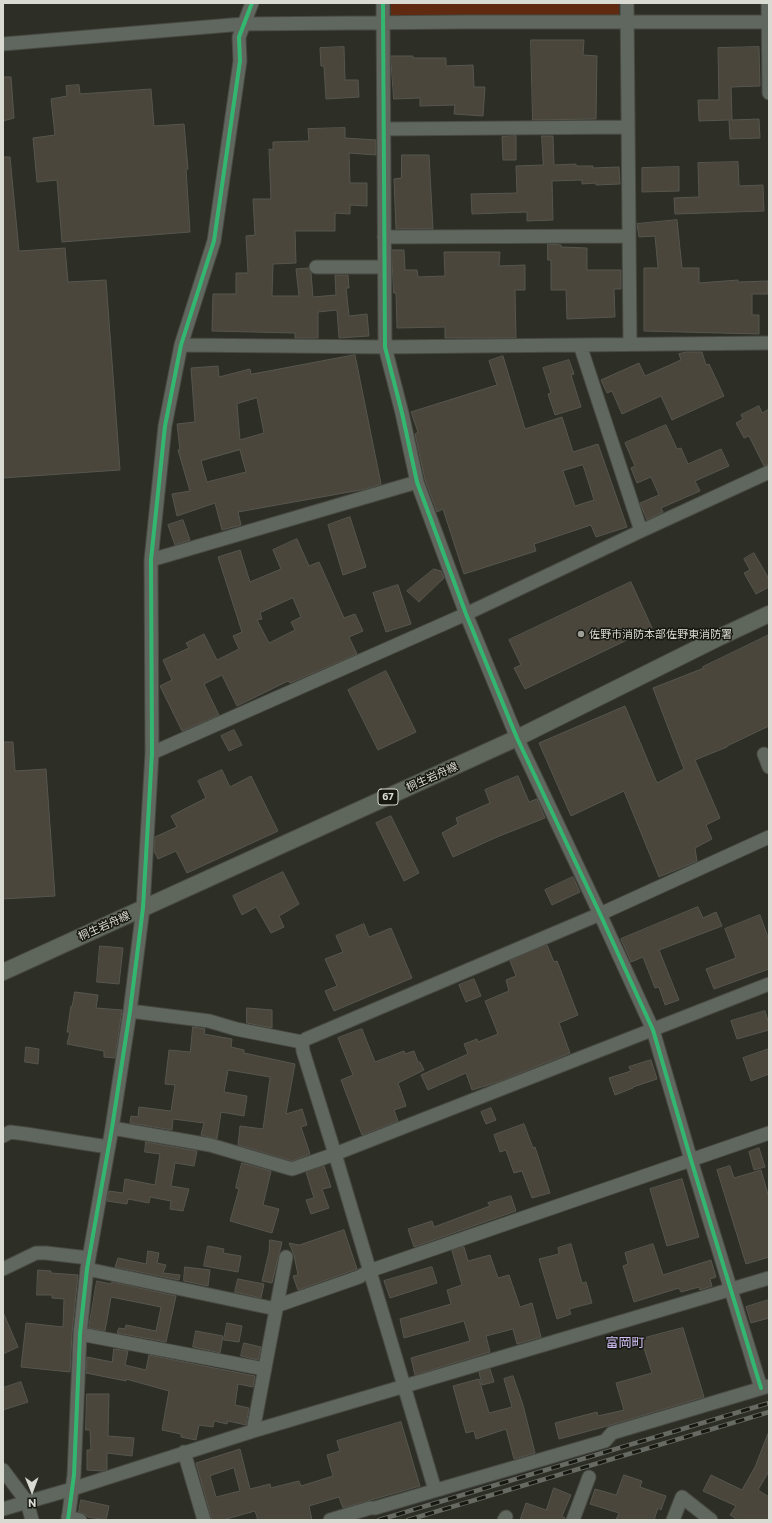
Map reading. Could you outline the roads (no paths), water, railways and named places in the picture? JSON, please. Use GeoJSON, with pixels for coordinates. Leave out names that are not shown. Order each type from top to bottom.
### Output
{"type":"FeatureCollection","features":[{"type":"Feature","properties":{"kind":"main road","name":"桐生岩舟線"},"geometry":{"type":"LineString","coordinates":[[3,972],[517,738],[769,614]]}},
{"type":"Feature","properties":{"kind":"street"},"geometry":{"type":"LineString","coordinates":[[72,1519],[72,1488],[74,1475],[80,1334],[88,1263],[112,1128],[130,1011],[143,908],[152,753],[151,560],[165,426],[181,345],[214,241],[240,61],[240,37],[243,24],[252,3]]}},
{"type":"Feature","properties":{"kind":"street"},"geometry":{"type":"LineString","coordinates":[[330,1520],[605,1441],[612,1433],[765,1387],[730,1289],[653,1030],[517,738],[466,614],[417,482],[385,347],[385,129],[383,3]]}},
{"type":"Feature","properties":{"kind":"street"},"geometry":{"type":"LineString","coordinates":[[627,3],[630,344]]}},
{"type":"Feature","properties":{"kind":"street"},"geometry":{"type":"LineString","coordinates":[[768,3],[769,93]]}},
{"type":"Feature","properties":{"kind":"street"},"geometry":{"type":"LineString","coordinates":[[3,44],[243,24],[627,21],[768,22]]}},
{"type":"Feature","properties":{"kind":"street"},"geometry":{"type":"LineString","coordinates":[[385,129],[628,127]]}},
{"type":"Feature","properties":{"kind":"street"},"geometry":{"type":"LineString","coordinates":[[384,237],[629,236]]}},
{"type":"Feature","properties":{"kind":"street"},"geometry":{"type":"LineString","coordinates":[[316,267],[384,267]]}},
{"type":"Feature","properties":{"kind":"street"},"geometry":{"type":"LineString","coordinates":[[181,345],[385,347],[769,343]]}},
{"type":"Feature","properties":{"kind":"street"},"geometry":{"type":"LineString","coordinates":[[580,345],[641,531]]}},
{"type":"Feature","properties":{"kind":"street"},"geometry":{"type":"LineString","coordinates":[[152,753],[466,614],[769,472]]}},
{"type":"Feature","properties":{"kind":"street"},"geometry":{"type":"LineString","coordinates":[[151,560],[417,482]]}},
{"type":"Feature","properties":{"kind":"street"},"geometry":{"type":"LineString","coordinates":[[764,754],[769,767]]}},
{"type":"Feature","properties":{"kind":"street"},"geometry":{"type":"LineString","coordinates":[[130,1011],[209,1021],[236,1029],[302,1042],[314,1035],[600,914],[769,837]]}},
{"type":"Feature","properties":{"kind":"street"},"geometry":{"type":"LineString","coordinates":[[112,1128],[210,1145],[292,1169],[335,1154],[769,984]]}},
{"type":"Feature","properties":{"kind":"street"},"geometry":{"type":"LineString","coordinates":[[302,1042],[302,1051],[335,1154],[435,1490]]}},
{"type":"Feature","properties":{"kind":"street"},"geometry":{"type":"LineString","coordinates":[[3,1136],[10,1132],[108,1148]]}},
{"type":"Feature","properties":{"kind":"street"},"geometry":{"type":"LineString","coordinates":[[3,1269],[36,1253],[46,1253],[276,1308],[359,1277],[369,1271],[769,1133]]}},
{"type":"Feature","properties":{"kind":"street"},"geometry":{"type":"LineString","coordinates":[[253,1431],[286,1257]]}},
{"type":"Feature","properties":{"kind":"street"},"geometry":{"type":"LineString","coordinates":[[3,1509],[253,1431],[769,1278]]}},
{"type":"Feature","properties":{"kind":"street"},"geometry":{"type":"LineString","coordinates":[[80,1334],[264,1369]]}},
{"type":"Feature","properties":{"kind":"street"},"geometry":{"type":"LineString","coordinates":[[184,1452],[204,1520]]}},
{"type":"Feature","properties":{"kind":"street"},"geometry":{"type":"LineString","coordinates":[[3,1470],[27,1502],[32,1520]]}},
{"type":"Feature","properties":{"kind":"street"},"geometry":{"type":"LineString","coordinates":[[573,1520],[589,1476]]}},
{"type":"Feature","properties":{"kind":"street"},"geometry":{"type":"LineString","coordinates":[[673,1520],[682,1497],[711,1520]]}},
{"type":"Feature","properties":{"kind":"railway"},"geometry":{"type":"LineString","coordinates":[[379,1520],[769,1403]]}},
{"type":"Feature","properties":{"kind":"railway"},"geometry":{"type":"LineString","coordinates":[[408,1520],[769,1412]]}},
{"type":"Feature","properties":{"kind":"place","name":"佐野市消防本部佐野東消防署"},"geometry":{"type":"Point","coordinates":[581,634]}},
{"type":"Feature","properties":{"kind":"district","name":"富岡町"},"geometry":{"type":"Point","coordinates":[625,1343]}}]}
